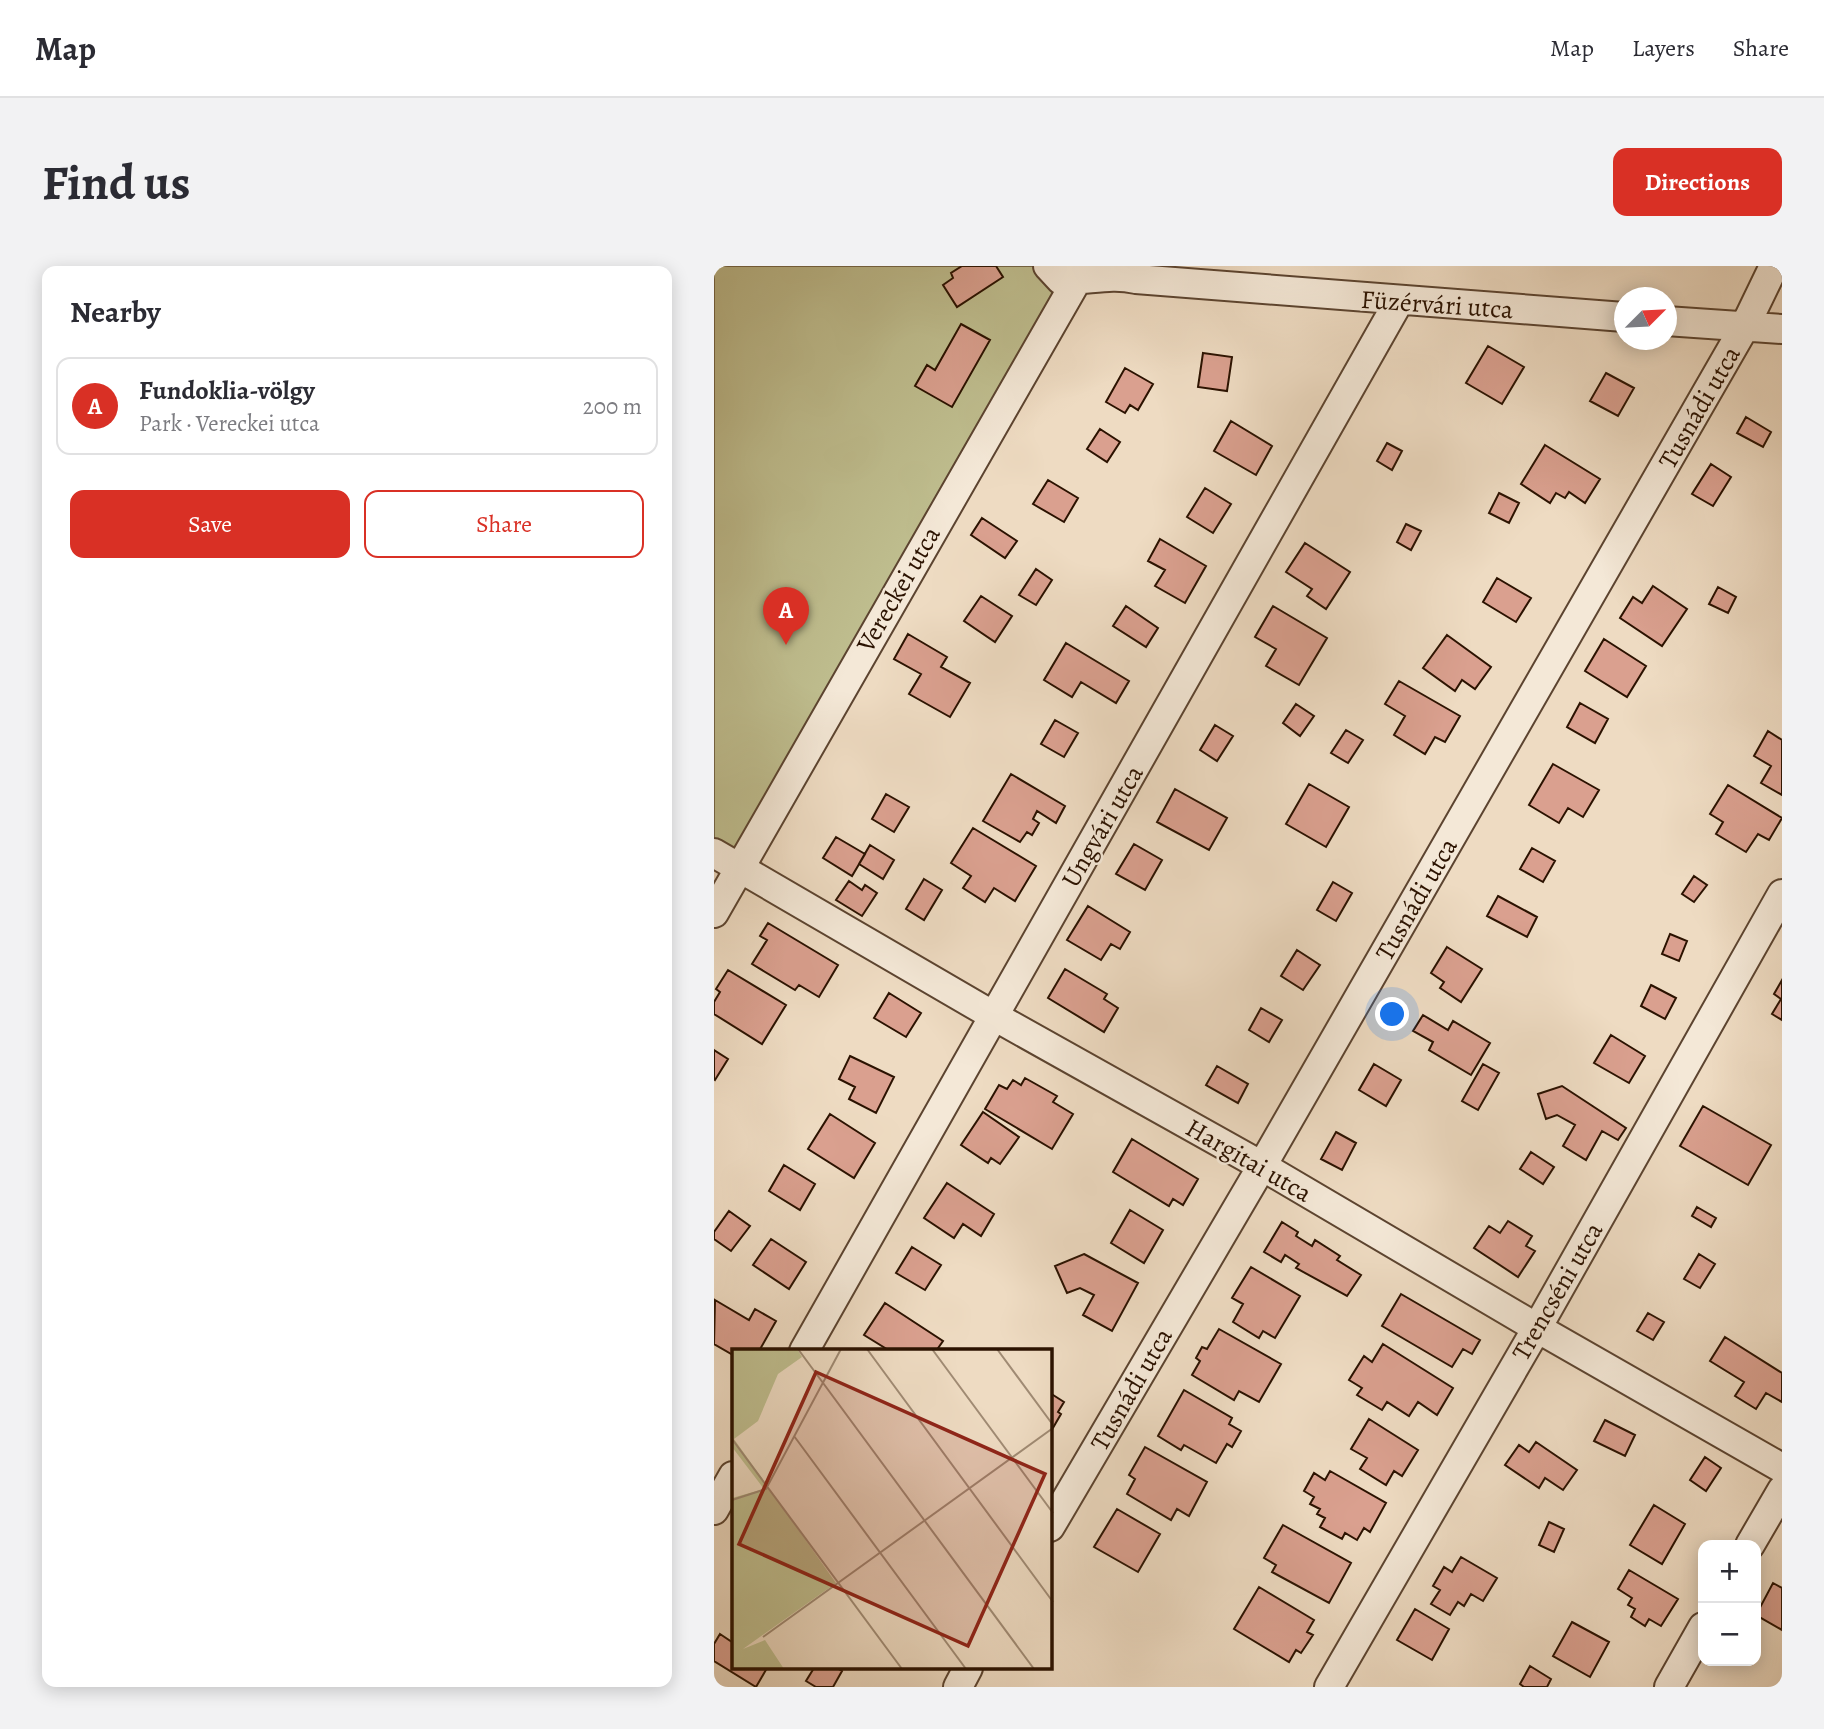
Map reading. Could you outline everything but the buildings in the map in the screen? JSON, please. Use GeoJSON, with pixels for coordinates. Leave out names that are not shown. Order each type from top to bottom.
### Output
{"type":"FeatureCollection","features":[{"type":"Feature","properties":{"kind":"street"},"geometry":{"type":"LineString","coordinates":[[1048,266],[1061,280],[1080,273]]}},
{"type":"Feature","properties":{"kind":"street","name":"Tusnádi utca"},"geometry":{"type":"LineString","coordinates":[[1052,1524],[1262,1166],[1745,326],[1774,266]]}},
{"type":"Feature","properties":{"kind":"street","name":"Füzérvári utca"},"geometry":{"type":"LineString","coordinates":[[1080,273],[1399,301],[1614,316]]}},
{"type":"Feature","properties":{"kind":"street","name":"Vereckei utca"},"geometry":{"type":"LineString","coordinates":[[714,913],[1080,273]]}},
{"type":"Feature","properties":{"kind":"street","name":"Ungvári utca"},"geometry":{"type":"LineString","coordinates":[[805,1349],[1399,301]]}},
{"type":"Feature","properties":{"kind":"street"},"geometry":{"type":"LineString","coordinates":[[1677,322],[1782,329]]}},
{"type":"Feature","properties":{"kind":"street","name":"Hargitai utca"},"geometry":{"type":"LineString","coordinates":[[714,853],[994,1016],[1262,1166],[1782,1468]]}},
{"type":"Feature","properties":{"kind":"street","name":"Trencséni utca"},"geometry":{"type":"LineString","coordinates":[[1329,1687],[1537,1328],[1782,894]]}},
{"type":"Feature","properties":{"kind":"street"},"geometry":{"type":"LineString","coordinates":[[714,1510],[732,1478]]}},
{"type":"Feature","properties":{"kind":"street"},"geometry":{"type":"LineString","coordinates":[[1754,1540],[1782,1490]]}},
{"type":"Feature","properties":{"kind":"street"},"geometry":{"type":"LineString","coordinates":[[1669,1687],[1698,1637]]}},
{"type":"Feature","properties":{"kind":"street"},"geometry":{"type":"LineString","coordinates":[[958,1687],[967,1670]]}},
{"type":"Feature","properties":{"kind":"shaded area"},"geometry":{"type":"Polygon","coordinates":[[[714,266],[1074,266],[738,858],[714,844],[714,266]]]}},
{"type":"Feature","properties":{"kind":"place","name":"Fundoklia-völgy"},"geometry":{"type":"Point","coordinates":[786,645]}}]}
